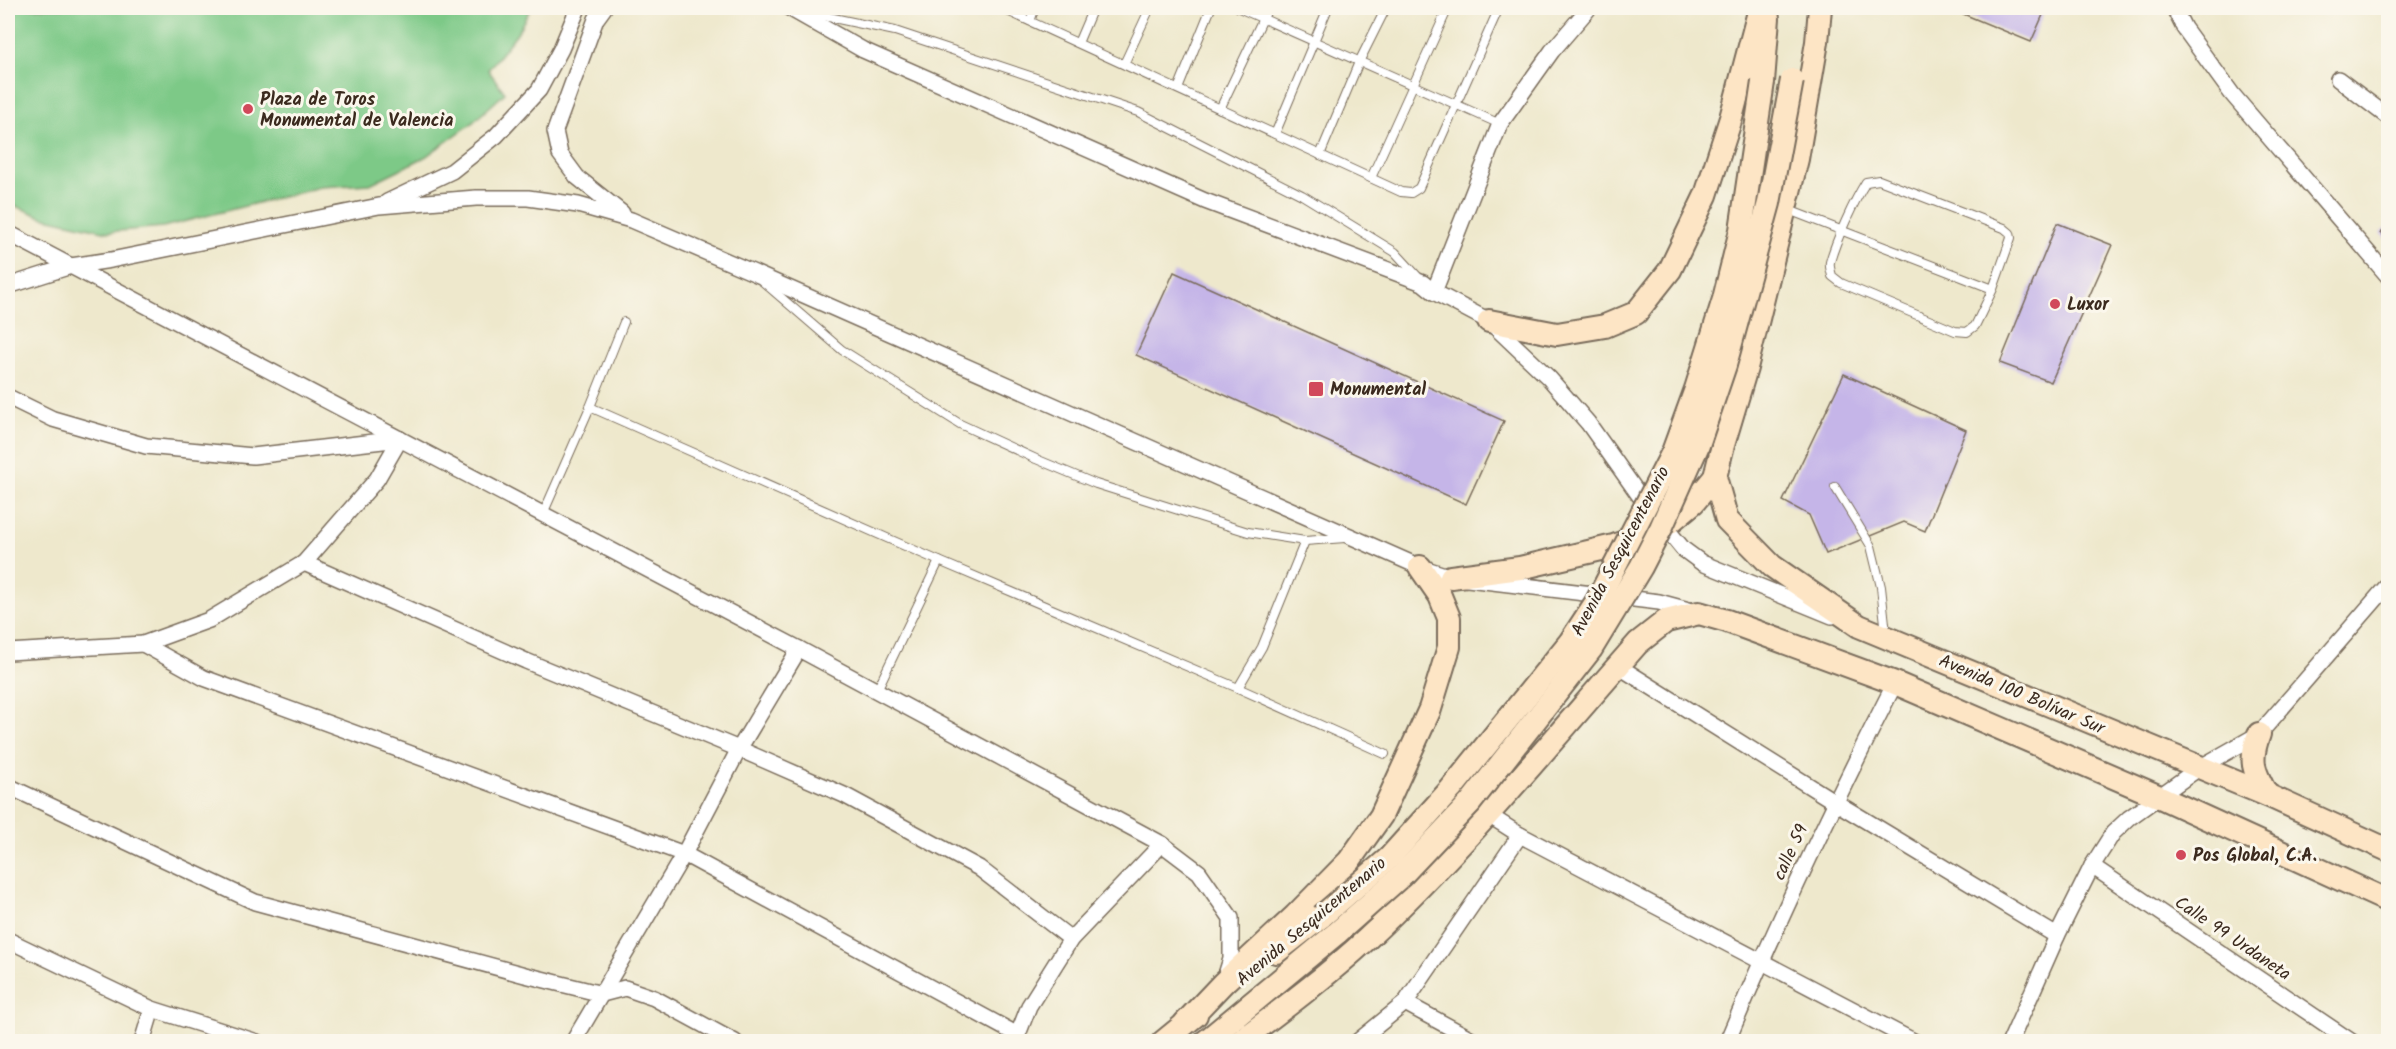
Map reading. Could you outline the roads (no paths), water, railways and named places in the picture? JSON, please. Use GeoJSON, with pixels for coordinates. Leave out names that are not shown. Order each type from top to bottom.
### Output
{"type":"FeatureCollection","features":[{"type":"Feature","properties":{"kind":"main road"},"geometry":{"type":"LineString","coordinates":[[1489,321],[1557,334],[1605,326],[1636,313],[1670,270],[1706,195],[1731,118],[1760,8]]}},
{"type":"Feature","properties":{"kind":"main road","name":"Avenida Sesquicentenario"},"geometry":{"type":"LineString","coordinates":[[1163,1041],[1322,916],[1389,858],[1451,789],[1570,642],[1597,601],[1672,452],[1696,389],[1724,299],[1741,230],[1754,156],[1763,82],[1768,8]]}},
{"type":"Feature","properties":{"kind":"main road"},"geometry":{"type":"LineString","coordinates":[[1451,577],[1521,568],[1614,546],[1664,527],[1694,502],[1715,477],[1746,368],[1797,159],[1817,42],[1820,8]]}},
{"type":"Feature","properties":{"kind":"main road","name":"Avenida Sesquicentenario"},"geometry":{"type":"LineString","coordinates":[[1205,1041],[1338,932],[1401,876],[1470,803],[1591,649],[1641,567],[1698,445],[1725,365],[1769,203],[1792,80],[1820,8]]}},
{"type":"Feature","properties":{"kind":"main road"},"geometry":{"type":"LineString","coordinates":[[1715,477],[1727,520],[1772,566],[1859,626]]}},
{"type":"Feature","properties":{"kind":"main road"},"geometry":{"type":"LineString","coordinates":[[1185,1023],[1349,861],[1381,816],[1430,709],[1449,647],[1449,618],[1440,596],[1420,567]]}},
{"type":"Feature","properties":{"kind":"main road"},"geometry":{"type":"LineString","coordinates":[[1239,1041],[1317,983],[1367,938],[1454,852],[1638,643],[1666,621],[1699,613],[1727,621],[1895,683],[2160,797],[2388,900]]}},
{"type":"Feature","properties":{"kind":"main road","name":"Avenida 100 Bolívar Sur"},"geometry":{"type":"LineString","coordinates":[[1859,626],[2267,795],[2388,850]]}},
{"type":"Feature","properties":{"kind":"main road"},"geometry":{"type":"LineString","coordinates":[[2259,734],[2253,750],[2254,771],[2267,795]]}},
{"type":"Feature","properties":{"kind":"street"},"geometry":{"type":"LineString","coordinates":[[379,206],[452,171],[496,136],[538,90],[561,48],[578,8]]}},
{"type":"Feature","properties":{"kind":"street"},"geometry":{"type":"LineString","coordinates":[[604,8],[596,19],[555,131],[560,154],[577,177],[631,220]]}},
{"type":"Feature","properties":{"kind":"street","name":"Avenida 100 Bolívar Sur"},"geometry":{"type":"LineString","coordinates":[[790,8],[863,50],[1205,201],[1428,287],[1489,321],[1550,378],[1588,423],[1639,495],[1683,549],[1702,563],[1859,626]]}},
{"type":"Feature","properties":{"kind":"street"},"geometry":{"type":"LineString","coordinates":[[1428,287],[1500,124],[1552,51],[1589,8]]}},
{"type":"Feature","properties":{"kind":"street"},"geometry":{"type":"LineString","coordinates":[[2174,8],[2184,28],[2232,94],[2388,276]]}},
{"type":"Feature","properties":{"kind":"street"},"geometry":{"type":"LineString","coordinates":[[2338,80],[2388,117]]}},
{"type":"Feature","properties":{"kind":"street"},"geometry":{"type":"LineString","coordinates":[[8,286],[71,266],[379,206],[476,198],[528,198],[578,205],[631,220],[752,272],[1420,567],[1451,577],[1659,602],[1699,613]]}},
{"type":"Feature","properties":{"kind":"street"},"geometry":{"type":"LineString","coordinates":[[8,232],[877,690],[1162,844],[1198,872],[1231,918],[1231,959],[1223,984]]}},
{"type":"Feature","properties":{"kind":"street"},"geometry":{"type":"LineString","coordinates":[[8,396],[53,419],[146,446],[253,456],[400,439]]}},
{"type":"Feature","properties":{"kind":"street"},"geometry":{"type":"LineString","coordinates":[[8,652],[143,644],[210,620],[304,563],[377,479],[400,439]]}},
{"type":"Feature","properties":{"kind":"street"},"geometry":{"type":"LineString","coordinates":[[304,563],[526,662],[739,749],[844,795],[979,868],[1071,939]]}},
{"type":"Feature","properties":{"kind":"street"},"geometry":{"type":"LineString","coordinates":[[2010,1041],[2057,936],[2092,866],[2113,833],[2129,818],[2199,768],[2259,734],[2388,585]]}},
{"type":"Feature","properties":{"kind":"street"},"geometry":{"type":"LineString","coordinates":[[143,644],[204,678],[684,854],[1016,1038],[1029,1006],[1071,939],[1162,844]]}},
{"type":"Feature","properties":{"kind":"street"},"geometry":{"type":"LineString","coordinates":[[573,1041],[684,854],[739,749],[799,649]]}},
{"type":"Feature","properties":{"kind":"street"},"geometry":{"type":"LineString","coordinates":[[1618,666],[1834,802],[2057,936]]}},
{"type":"Feature","properties":{"kind":"street","name":"calle 59"},"geometry":{"type":"LineString","coordinates":[[1727,1041],[1834,802],[1895,683]]}},
{"type":"Feature","properties":{"kind":"street"},"geometry":{"type":"LineString","coordinates":[[8,786],[255,902],[602,994],[625,988],[654,998],[735,1041]]}},
{"type":"Feature","properties":{"kind":"street"},"geometry":{"type":"LineString","coordinates":[[1487,814],[1520,835],[1915,1041]]}},
{"type":"Feature","properties":{"kind":"street"},"geometry":{"type":"LineString","coordinates":[[1357,1041],[1404,1003],[1520,835]]}},
{"type":"Feature","properties":{"kind":"street","name":"Calle 99 Urdaneta"},"geometry":{"type":"LineString","coordinates":[[2092,866],[2352,1041]]}},
{"type":"Feature","properties":{"kind":"street"},"geometry":{"type":"LineString","coordinates":[[8,940],[152,1009],[257,1041]]}},
{"type":"Feature","properties":{"kind":"street"},"geometry":{"type":"LineString","coordinates":[[1404,1003],[1477,1041]]}},
{"type":"Feature","properties":{"kind":"street"},"geometry":{"type":"LineString","coordinates":[[142,1041],[152,1009]]}},
{"type":"Feature","properties":{"kind":"lane"},"geometry":{"type":"LineString","coordinates":[[790,8],[895,31],[1138,112],[1302,195],[1395,252],[1428,287]]}},
{"type":"Feature","properties":{"kind":"lane"},"geometry":{"type":"LineString","coordinates":[[1001,8],[1401,192],[1411,193],[1419,188],[1499,8]]}},
{"type":"Feature","properties":{"kind":"lane"},"geometry":{"type":"LineString","coordinates":[[1030,21],[1035,8]]}},
{"type":"Feature","properties":{"kind":"lane"},"geometry":{"type":"LineString","coordinates":[[1078,43],[1094,8]]}},
{"type":"Feature","properties":{"kind":"lane"},"geometry":{"type":"LineString","coordinates":[[1124,64],[1150,8]]}},
{"type":"Feature","properties":{"kind":"lane"},"geometry":{"type":"LineString","coordinates":[[1178,89],[1211,8]]}},
{"type":"Feature","properties":{"kind":"lane"},"geometry":{"type":"LineString","coordinates":[[1239,8],[1500,124]]}},
{"type":"Feature","properties":{"kind":"lane"},"geometry":{"type":"LineString","coordinates":[[1220,109],[1268,8]]}},
{"type":"Feature","properties":{"kind":"lane"},"geometry":{"type":"LineString","coordinates":[[1275,134],[1312,41],[1328,8]]}},
{"type":"Feature","properties":{"kind":"lane"},"geometry":{"type":"LineString","coordinates":[[1320,155],[1359,62],[1386,8]]}},
{"type":"Feature","properties":{"kind":"lane"},"geometry":{"type":"LineString","coordinates":[[1371,178],[1448,8]]}},
{"type":"Feature","properties":{"kind":"lane"},"geometry":{"type":"LineString","coordinates":[[1879,180],[1994,224],[2010,233],[2011,238],[1993,289],[1976,326],[1967,332],[1955,331],[1841,283],[1832,276],[1829,265],[1843,231],[1859,193],[1866,183],[1879,180]]}},
{"type":"Feature","properties":{"kind":"lane"},"geometry":{"type":"LineString","coordinates":[[1785,208],[1993,289]]}},
{"type":"Feature","properties":{"kind":"lane"},"geometry":{"type":"LineString","coordinates":[[752,272],[842,350],[960,424],[1036,459],[1096,484],[1248,532],[1305,541],[1355,538]]}},
{"type":"Feature","properties":{"kind":"lane"},"geometry":{"type":"LineString","coordinates":[[543,514],[624,322]]}},
{"type":"Feature","properties":{"kind":"lane"},"geometry":{"type":"LineString","coordinates":[[590,407],[1385,754]]}},
{"type":"Feature","properties":{"kind":"lane"},"geometry":{"type":"LineString","coordinates":[[1835,487],[1871,546],[1881,587],[1886,638]]}},
{"type":"Feature","properties":{"kind":"lane"},"geometry":{"type":"LineString","coordinates":[[1238,688],[1262,647],[1305,541]]}},
{"type":"Feature","properties":{"kind":"lane"},"geometry":{"type":"LineString","coordinates":[[877,690],[939,561]]}},
{"type":"Feature","properties":{"kind":"place","name":"Plaza de Toros Monumental de Valencia"},"geometry":{"type":"Point","coordinates":[248,109]}},
{"type":"Feature","properties":{"kind":"place","name":"Luxor"},"geometry":{"type":"Point","coordinates":[2055,304]}},
{"type":"Feature","properties":{"kind":"place","name":"Monumental"},"geometry":{"type":"Point","coordinates":[1316,389]}},
{"type":"Feature","properties":{"kind":"place","name":"Pos Global, C.A."},"geometry":{"type":"Point","coordinates":[2181,855]}}]}
